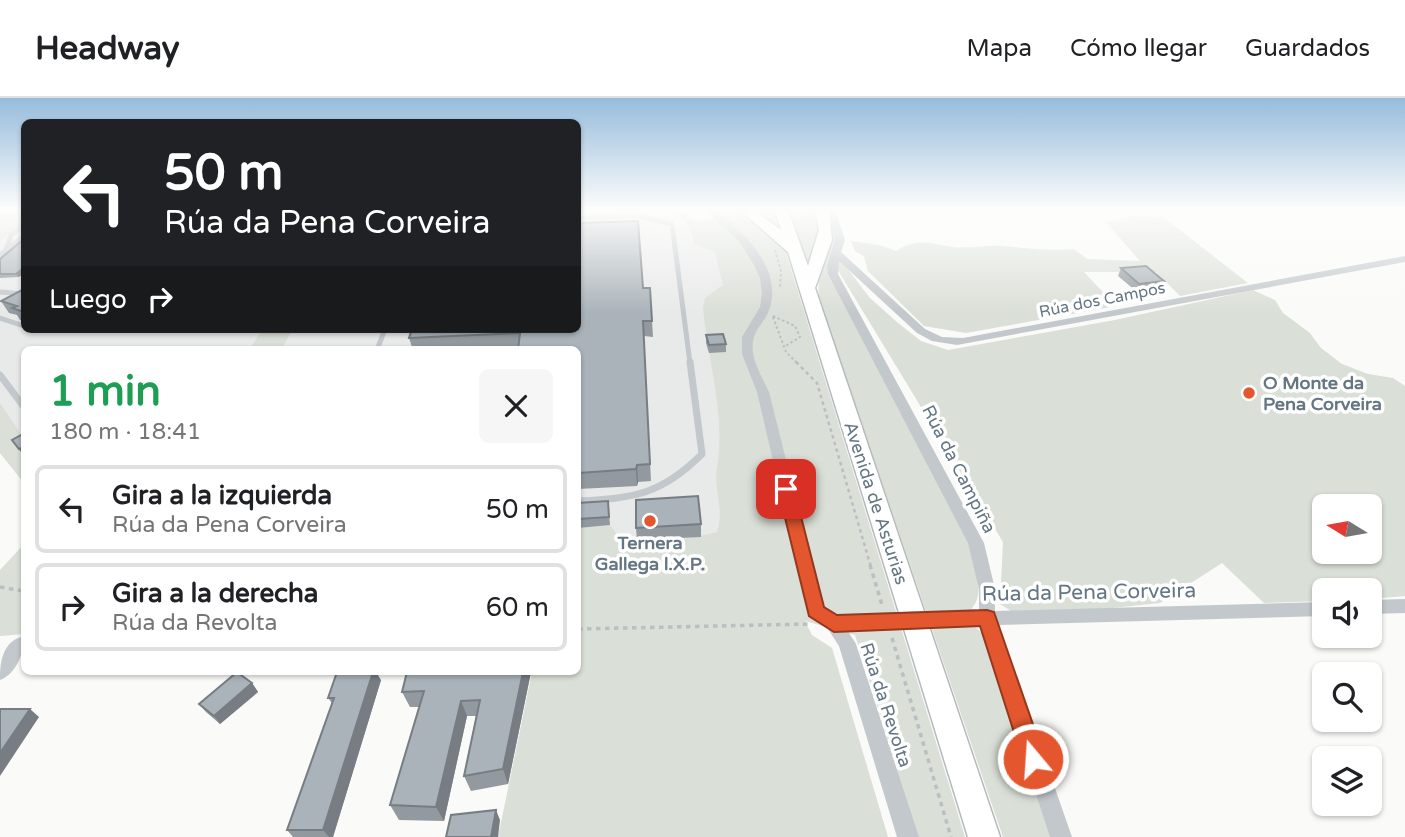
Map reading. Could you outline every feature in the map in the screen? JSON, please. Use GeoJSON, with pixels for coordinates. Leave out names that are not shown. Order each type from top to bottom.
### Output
{"type":"FeatureCollection","features":[{"type":"Feature","properties":{"kind":"main road"},"geometry":{"type":"LineString","coordinates":[[788,244],[795,254]]}},
{"type":"Feature","properties":{"kind":"main road","name":"Avenida de Asturias"},"geometry":{"type":"LineString","coordinates":[[792,244],[984,837]]}},
{"type":"Feature","properties":{"kind":"main road"},"geometry":{"type":"LineString","coordinates":[[807,288],[825,244]]}},
{"type":"Feature","properties":{"kind":"street","name":"Rúa da Revolta"},"geometry":{"type":"LineString","coordinates":[[746,244],[763,279],[765,306],[747,338],[751,364],[763,392],[816,611],[834,624],[847,644],[908,837]]}},
{"type":"Feature","properties":{"kind":"street","name":"Rúa da Campiña"},"geometry":{"type":"LineString","coordinates":[[839,244],[833,274],[976,543],[987,589],[980,618],[1061,837]]}},
{"type":"Feature","properties":{"kind":"street","name":"Rúa dos Campos"},"geometry":{"type":"LineString","coordinates":[[836,253],[920,331],[934,340],[945,342],[1405,259]]}},
{"type":"Feature","properties":{"kind":"street"},"geometry":{"type":"LineString","coordinates":[[1382,607],[1405,606]]}},
{"type":"Feature","properties":{"kind":"street","name":"Rúa da Pena Corveira"},"geometry":{"type":"LineString","coordinates":[[834,624],[1312,609]]}},
{"type":"Feature","properties":{"kind":"street"},"geometry":{"type":"LineString","coordinates":[[0,672],[21,644]]}},
{"type":"Feature","properties":{"kind":"lane"},"geometry":{"type":"LineString","coordinates":[[6,250],[8,244]]}},
{"type":"Feature","properties":{"kind":"lane"},"geometry":{"type":"LineString","coordinates":[[0,255],[13,244]]}},
{"type":"Feature","properties":{"kind":"lane"},"geometry":{"type":"LineString","coordinates":[[581,501],[643,497],[681,477],[702,454],[676,244]]}},
{"type":"Feature","properties":{"kind":"lane"},"geometry":{"type":"LineString","coordinates":[[0,292],[21,294]]}},
{"type":"Feature","properties":{"kind":"lane"},"geometry":{"type":"LineString","coordinates":[[0,318],[21,325]]}},
{"type":"Feature","properties":{"kind":"lane"},"geometry":{"type":"LineString","coordinates":[[0,375],[21,403]]}},
{"type":"Feature","properties":{"kind":"path"},"geometry":{"type":"LineString","coordinates":[[773,245],[781,271],[779,299]]}},
{"type":"Feature","properties":{"kind":"path"},"geometry":{"type":"LineString","coordinates":[[776,307],[773,316],[784,346],[817,383],[884,610]]}},
{"type":"Feature","properties":{"kind":"path"},"geometry":{"type":"LineString","coordinates":[[773,316],[796,326],[800,337],[784,346]]}},
{"type":"Feature","properties":{"kind":"path"},"geometry":{"type":"LineString","coordinates":[[0,587],[21,590]]}},
{"type":"Feature","properties":{"kind":"path"},"geometry":{"type":"LineString","coordinates":[[581,629],[834,624]]}},
{"type":"Feature","properties":{"kind":"path"},"geometry":{"type":"LineString","coordinates":[[892,637],[951,837]]}},
{"type":"Feature","properties":{"kind":"shaded area"},"geometry":{"type":"Polygon","coordinates":[[[0,244],[21,244],[21,333],[581,333],[581,244],[711,244],[719,261],[779,516],[581,581],[581,346],[21,346],[21,479],[0,453],[0,244]]]}},
{"type":"Feature","properties":{"kind":"shaded area"},"geometry":{"type":"Polygon","coordinates":[[[695,244],[784,244],[965,837],[918,837],[855,635],[805,621],[812,635],[832,648],[888,837],[498,837],[531,675],[581,675],[581,528],[610,525],[621,537],[636,541],[659,541],[717,532],[720,515],[716,476],[719,448],[718,408],[703,308],[705,298],[723,285],[715,252],[695,244]]]}},
{"type":"Feature","properties":{"kind":"shaded area"},"geometry":{"type":"Polygon","coordinates":[[[801,244],[817,244],[811,265],[807,265],[801,244]]]}},
{"type":"Feature","properties":{"kind":"shaded area"},"geometry":{"type":"Polygon","coordinates":[[[826,244],[836,244],[829,260],[970,543],[979,587],[975,604],[970,610],[975,627],[982,633],[1053,837],[1003,837],[819,298],[826,244]]]}},
{"type":"Feature","properties":{"kind":"shaded area"},"geometry":{"type":"Polygon","coordinates":[[[852,244],[879,245],[896,251],[910,244],[1074,249],[1087,259],[1140,261],[1126,244],[1198,244],[1248,283],[1180,296],[1156,272],[1084,272],[1116,306],[966,333],[924,326],[868,271],[864,256],[855,251],[852,244]]]}},
{"type":"Feature","properties":{"kind":"shaded area"},"geometry":{"type":"Polygon","coordinates":[[[840,259],[870,298],[898,323],[921,341],[948,350],[1115,320],[1253,290],[1275,300],[1283,313],[1310,333],[1321,348],[1342,364],[1368,374],[1393,378],[1405,386],[1405,596],[1382,598],[1382,578],[1312,578],[1312,601],[1264,603],[1222,563],[1160,603],[1103,609],[1011,611],[1000,604],[1003,542],[837,267],[840,259]]]}},
{"type":"Feature","properties":{"kind":"shaded area"},"geometry":{"type":"Polygon","coordinates":[[[260,333],[291,333],[283,346],[252,346],[260,333]]]}},
{"type":"Feature","properties":{"kind":"shaded area"},"geometry":{"type":"Polygon","coordinates":[[[0,403],[21,434],[21,441],[15,444],[21,449],[21,479],[0,453],[0,403]]]}},
{"type":"Feature","properties":{"kind":"shaded area"},"geometry":{"type":"Polygon","coordinates":[[[21,547],[21,634],[0,636],[0,570],[21,547]]]}},
{"type":"Feature","properties":{"kind":"building"},"geometry":{"type":"Polygon","coordinates":[[[21,244],[21,270],[16,274],[0,274],[0,259],[21,244]]]}},
{"type":"Feature","properties":{"kind":"building"},"geometry":{"type":"Polygon","coordinates":[[[581,244],[640,244],[643,288],[650,288],[652,321],[643,321],[650,464],[637,465],[636,469],[581,473],[581,346],[518,346],[520,333],[581,333],[581,244]]]}},
{"type":"Feature","properties":{"kind":"building"},"geometry":{"type":"Polygon","coordinates":[[[1146,266],[1164,281],[1139,284],[1121,268],[1146,266]]]}},
{"type":"Feature","properties":{"kind":"building"},"geometry":{"type":"Polygon","coordinates":[[[21,291],[21,311],[12,308],[17,306],[1,301],[21,291]]]}},
{"type":"Feature","properties":{"kind":"building"},"geometry":{"type":"Polygon","coordinates":[[[411,333],[520,333],[409,338],[411,333]]]}},
{"type":"Feature","properties":{"kind":"building"},"geometry":{"type":"Polygon","coordinates":[[[723,334],[726,344],[709,345],[706,335],[723,334]]]}},
{"type":"Feature","properties":{"kind":"building"},"geometry":{"type":"Polygon","coordinates":[[[21,435],[21,448],[19,449],[12,440],[21,435]]]}},
{"type":"Feature","properties":{"kind":"building"},"geometry":{"type":"Polygon","coordinates":[[[698,496],[701,524],[636,528],[636,500],[698,496]]]}},
{"type":"Feature","properties":{"kind":"building"},"geometry":{"type":"Polygon","coordinates":[[[608,501],[609,517],[581,519],[581,503],[608,501]]]}},
{"type":"Feature","properties":{"kind":"building"},"geometry":{"type":"Polygon","coordinates":[[[233,675],[241,675],[252,683],[214,716],[199,704],[233,675]]]}},
{"type":"Feature","properties":{"kind":"building"},"geometry":{"type":"Polygon","coordinates":[[[336,675],[372,675],[323,830],[287,830],[334,698],[328,698],[336,675]]]}},
{"type":"Feature","properties":{"kind":"building"},"geometry":{"type":"Polygon","coordinates":[[[406,675],[522,675],[503,769],[464,776],[480,700],[461,701],[436,807],[390,805],[424,691],[402,692],[406,675]]]}},
{"type":"Feature","properties":{"kind":"building"},"geometry":{"type":"Polygon","coordinates":[[[0,709],[30,709],[0,753],[0,709]]]}},
{"type":"Feature","properties":{"kind":"building"},"geometry":{"type":"Polygon","coordinates":[[[496,810],[491,837],[446,837],[451,815],[496,810]]]}},
{"type":"Feature","properties":{"kind":"place","name":"O Monte da Pena Corveira"},"geometry":{"type":"Point","coordinates":[1249,393]}},
{"type":"Feature","properties":{"kind":"place","name":"Ternera Gallega l.X.P."},"geometry":{"type":"Point","coordinates":[650,521]}},
{"type":"Feature","properties":{"kind":"route"},"geometry":{"type":"LineString","coordinates":[[786,489],[816,611],[834,624],[987,618],[1033,759]]}}]}
